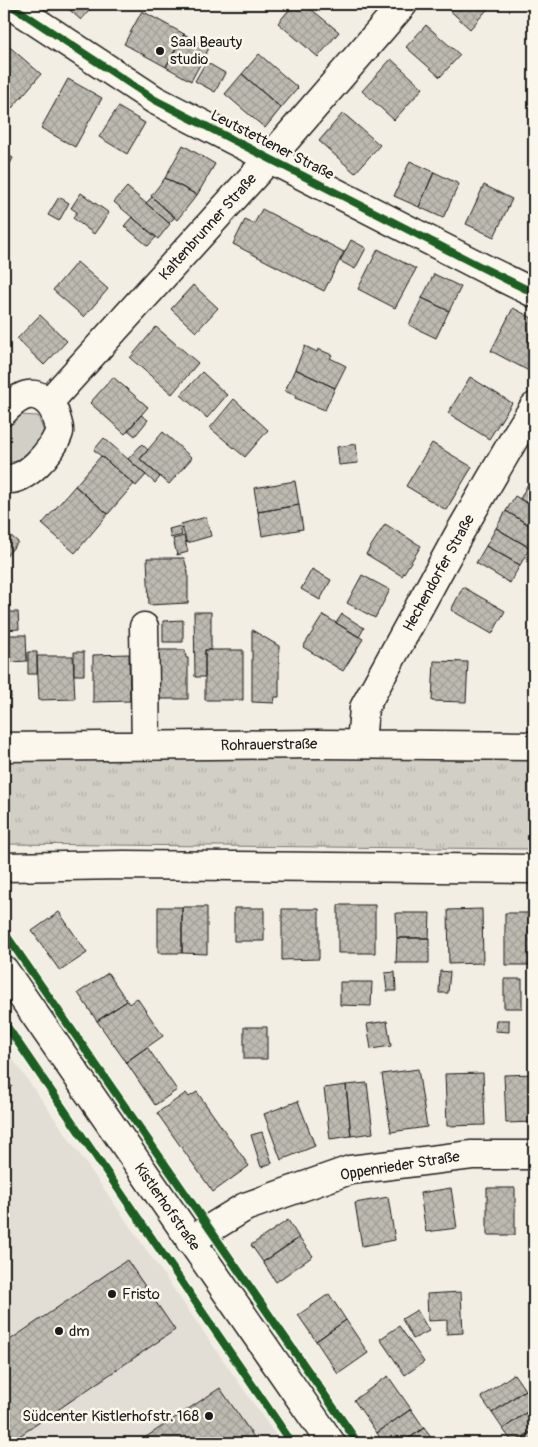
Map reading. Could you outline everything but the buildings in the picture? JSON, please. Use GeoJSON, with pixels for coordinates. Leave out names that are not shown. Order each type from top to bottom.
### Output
{"type":"FeatureCollection","features":[{"type":"Feature","properties":{"kind":"street","name":"Leutstettener Straße"},"geometry":{"type":"LineString","coordinates":[[9,4],[155,100],[534,293]]}},
{"type":"Feature","properties":{"kind":"street","name":"Kaltenbrunner Straße"},"geometry":{"type":"LineString","coordinates":[[49,402],[269,159],[403,4]]}},
{"type":"Feature","properties":{"kind":"street"},"geometry":{"type":"LineString","coordinates":[[4,411],[23,396],[38,396],[49,402],[56,415],[59,431],[52,445],[33,469],[21,476],[8,480],[4,478]]}},
{"type":"Feature","properties":{"kind":"street","name":"Hechendorfer Straße"},"geometry":{"type":"LineString","coordinates":[[361,744],[364,708],[460,532],[516,434],[534,407]]}},
{"type":"Feature","properties":{"kind":"street"},"geometry":{"type":"LineString","coordinates":[[144,627],[146,746]]}},
{"type":"Feature","properties":{"kind":"street","name":"Rohrauerstraße"},"geometry":{"type":"LineString","coordinates":[[4,748],[361,744],[534,746]]}},
{"type":"Feature","properties":{"kind":"street"},"geometry":{"type":"LineString","coordinates":[[4,867],[124,865],[534,869]]}},
{"type":"Feature","properties":{"kind":"street","name":"Kistlerhofstraße"},"geometry":{"type":"LineString","coordinates":[[4,970],[331,1443]]}},
{"type":"Feature","properties":{"kind":"street","name":"Oppenrieder Straße"},"geometry":{"type":"LineString","coordinates":[[190,1241],[245,1207],[350,1170],[472,1155],[534,1155]]}},
{"type":"Feature","properties":{"kind":"shaded area"},"geometry":{"type":"Polygon","coordinates":[[[4,1047],[37,1093],[281,1443],[4,1443],[4,1047]]]}},
{"type":"Feature","properties":{"kind":"green space"},"geometry":{"type":"Polygon","coordinates":[[[18,415],[38,416],[44,432],[37,447],[31,454],[24,459],[12,462],[4,460],[4,430],[18,415]]]}},
{"type":"Feature","properties":{"kind":"green space"},"geometry":{"type":"Polygon","coordinates":[[[4,756],[534,756],[534,849],[4,844],[4,756]]]}},
{"type":"Feature","properties":{"kind":"cycle path"},"geometry":{"type":"LineString","coordinates":[[9,4],[155,100],[534,293]]}},
{"type":"Feature","properties":{"kind":"cycle path"},"geometry":{"type":"LineString","coordinates":[[4,932],[358,1443]]}},
{"type":"Feature","properties":{"kind":"cycle path"},"geometry":{"type":"LineString","coordinates":[[4,1022],[292,1443]]}},
{"type":"Feature","properties":{"kind":"place","name":"Saal Beauty studio"},"geometry":{"type":"Point","coordinates":[160,51]}},
{"type":"Feature","properties":{"kind":"place","name":"Fristo"},"geometry":{"type":"Point","coordinates":[112,1294]}},
{"type":"Feature","properties":{"kind":"place","name":"dm"},"geometry":{"type":"Point","coordinates":[59,1331]}},
{"type":"Feature","properties":{"kind":"place","name":"Südcenter Kistlerhofstr. 168"},"geometry":{"type":"Point","coordinates":[209,1416]}}]}
